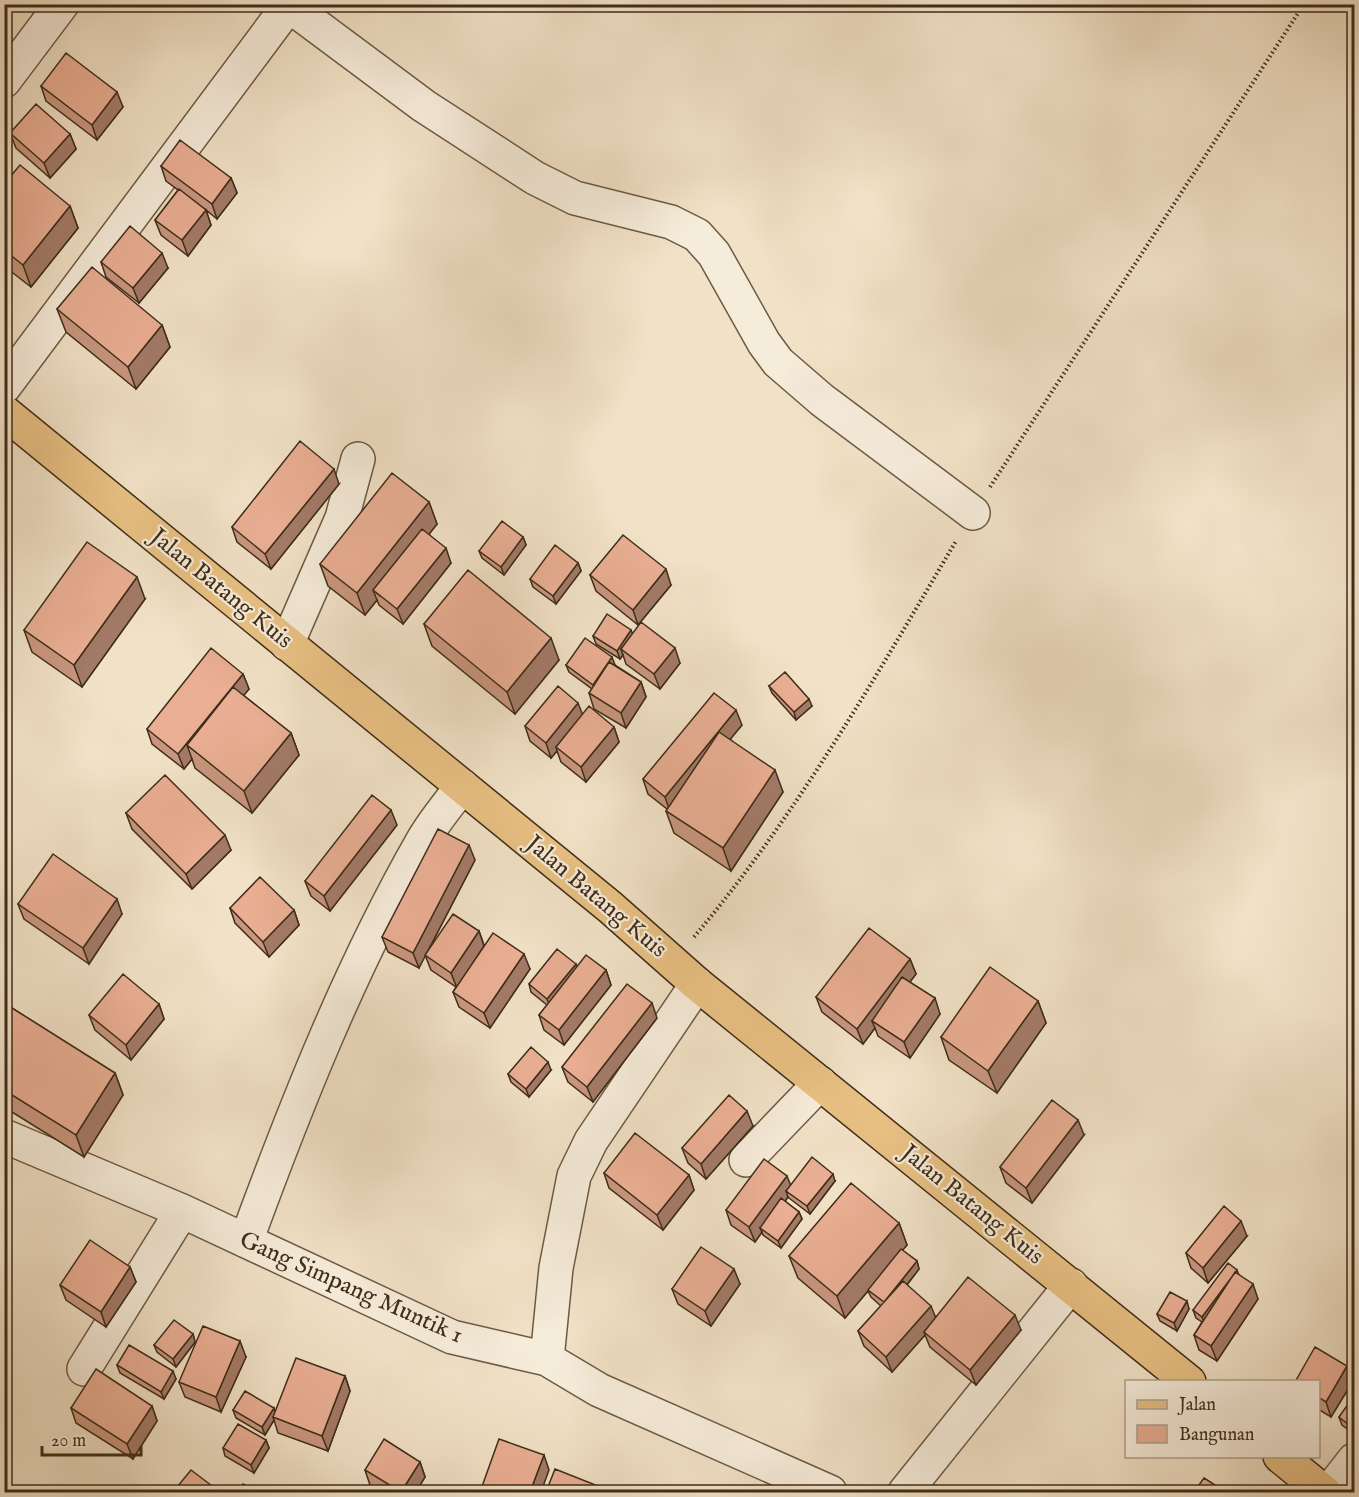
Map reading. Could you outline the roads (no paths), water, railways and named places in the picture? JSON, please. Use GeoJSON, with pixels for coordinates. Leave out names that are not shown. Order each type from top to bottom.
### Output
{"type":"FeatureCollection","features":[{"type":"Feature","properties":{"kind":"main road","name":"Jalan Batang Kuis"},"geometry":{"type":"LineString","coordinates":[[4,412],[462,786],[820,1083],[1187,1380]]}},
{"type":"Feature","properties":{"kind":"main road"},"geometry":{"type":"LineString","coordinates":[[1282,1458],[1324,1492]]}},
{"type":"Feature","properties":{"kind":"street"},"geometry":{"type":"LineString","coordinates":[[4,81],[62,4]]}},
{"type":"Feature","properties":{"kind":"street"},"geometry":{"type":"LineString","coordinates":[[4,387],[288,5],[424,106],[535,178],[575,198],[671,222],[697,235],[714,254],[764,343],[778,362],[822,400],[973,513]]}},
{"type":"Feature","properties":{"kind":"street"},"geometry":{"type":"LineString","coordinates":[[287,644],[342,518],[358,459]]}},
{"type":"Feature","properties":{"kind":"street"},"geometry":{"type":"LineString","coordinates":[[246,1241],[290,1121],[333,1021],[423,840],[462,786]]}},
{"type":"Feature","properties":{"kind":"street"},"geometry":{"type":"LineString","coordinates":[[547,1359],[558,1258],[574,1176],[685,972]]}},
{"type":"Feature","properties":{"kind":"street"},"geometry":{"type":"LineString","coordinates":[[746,1160],[820,1083]]}},
{"type":"Feature","properties":{"kind":"street","name":"Gang Simpang Muntik 1"},"geometry":{"type":"LineString","coordinates":[[4,1136],[182,1211],[452,1337],[547,1359],[599,1390],[830,1492]]}},
{"type":"Feature","properties":{"kind":"street"},"geometry":{"type":"LineString","coordinates":[[84,1370],[182,1211]]}},
{"type":"Feature","properties":{"kind":"street"},"geometry":{"type":"LineString","coordinates":[[905,1492],[1071,1285]]}},
{"type":"Feature","properties":{"kind":"street"},"geometry":{"type":"LineString","coordinates":[[1329,1492],[1354,1460]]}}]}
